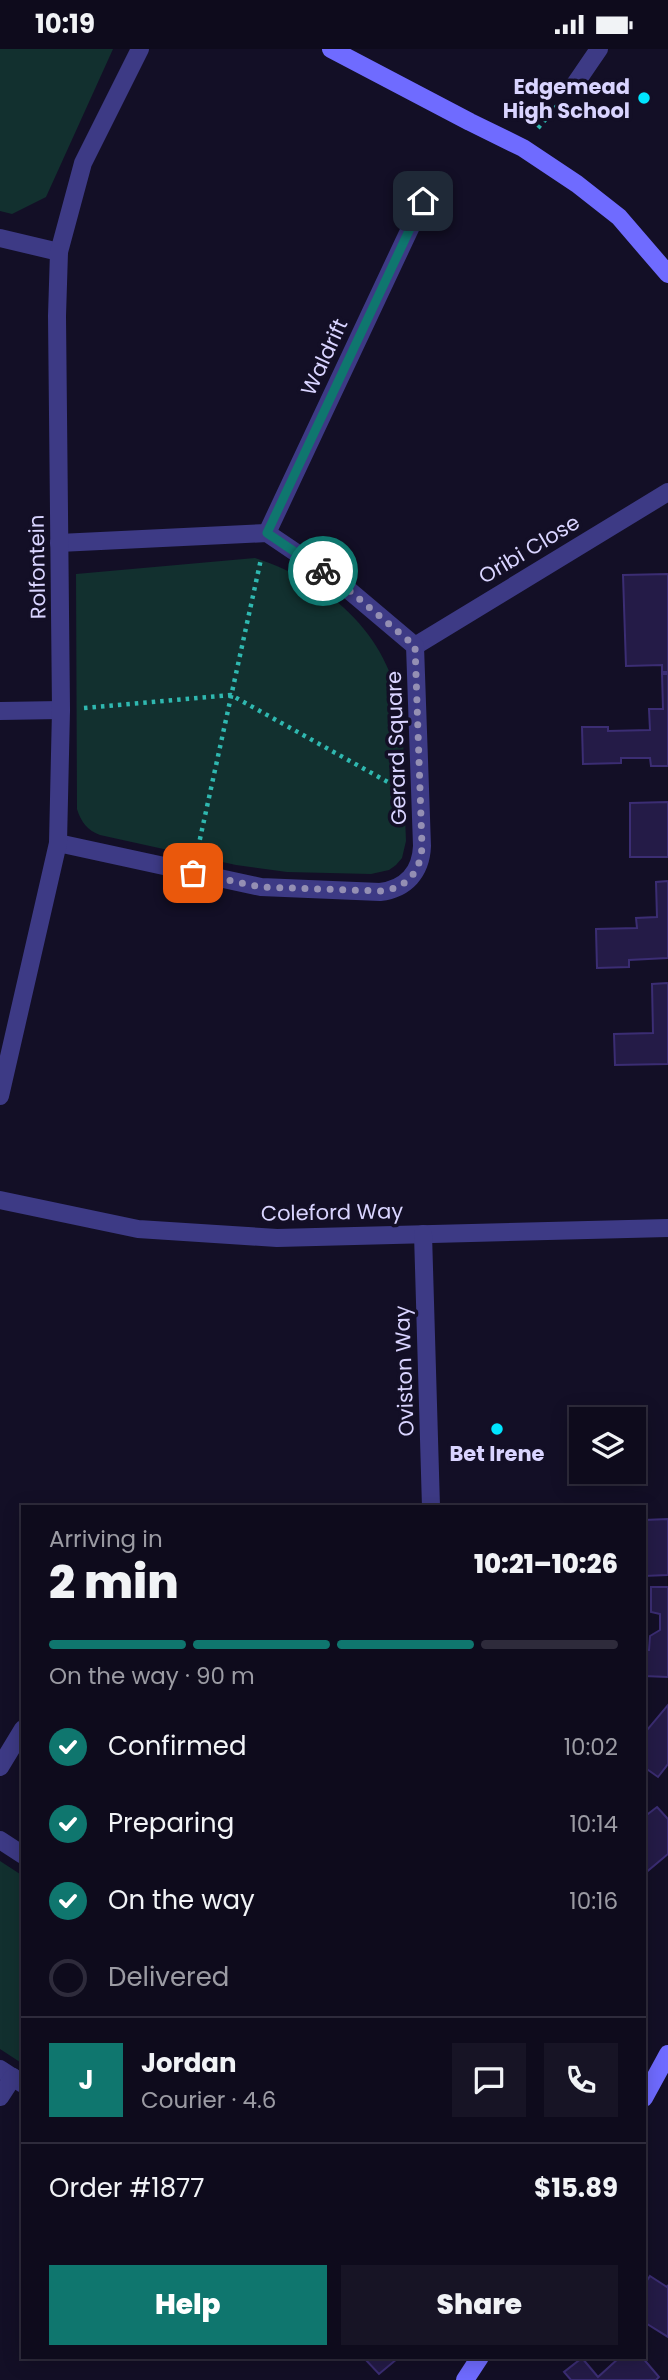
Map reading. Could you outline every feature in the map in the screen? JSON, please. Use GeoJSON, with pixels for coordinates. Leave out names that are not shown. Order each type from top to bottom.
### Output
{"type":"FeatureCollection","features":[{"type":"Feature","properties":{"kind":"street","name":"Rolfontein"},"geometry":{"type":"LineString","coordinates":[[0,1096],[58,843],[61,710],[57,316],[59,252],[82,163],[140,49]]}},
{"type":"Feature","properties":{"kind":"street"},"geometry":{"type":"LineString","coordinates":[[331,49],[523,148],[552,167],[619,217],[668,274]]}},
{"type":"Feature","properties":{"kind":"street"},"geometry":{"type":"LineString","coordinates":[[573,87],[599,49]]}},
{"type":"Feature","properties":{"kind":"street","name":"Waldrift"},"geometry":{"type":"LineString","coordinates":[[267,533],[423,201]]}},
{"type":"Feature","properties":{"kind":"street"},"geometry":{"type":"LineString","coordinates":[[0,238],[59,252]]}},
{"type":"Feature","properties":{"kind":"street","name":"Oribi Close"},"geometry":{"type":"LineString","coordinates":[[415,646],[668,492]]}},
{"type":"Feature","properties":{"kind":"street"},"geometry":{"type":"LineString","coordinates":[[59,543],[267,533]]}},
{"type":"Feature","properties":{"kind":"street","name":"Gerard Square"},"geometry":{"type":"LineString","coordinates":[[58,843],[261,887],[391,890],[411,878],[422,858],[415,646],[338,581],[267,533]]}},
{"type":"Feature","properties":{"kind":"street"},"geometry":{"type":"LineString","coordinates":[[0,711],[61,710]]}},
{"type":"Feature","properties":{"kind":"street","name":"Coleford Way"},"geometry":{"type":"LineString","coordinates":[[0,1200],[138,1229],[277,1238],[668,1228]]}},
{"type":"Feature","properties":{"kind":"street","name":"Oviston Way"},"geometry":{"type":"LineString","coordinates":[[423,1234],[431,1505]]}},
{"type":"Feature","properties":{"kind":"street"},"geometry":{"type":"LineString","coordinates":[[0,1767],[21,1732]]}},
{"type":"Feature","properties":{"kind":"street"},"geometry":{"type":"LineString","coordinates":[[0,1840],[21,1854]]}},
{"type":"Feature","properties":{"kind":"street"},"geometry":{"type":"LineString","coordinates":[[646,2094],[668,2055]]}},
{"type":"Feature","properties":{"kind":"street"},"geometry":{"type":"LineString","coordinates":[[0,2097],[12,2077]]}},
{"type":"Feature","properties":{"kind":"street"},"geometry":{"type":"LineString","coordinates":[[465,2380],[479,2359]]}},
{"type":"Feature","properties":{"kind":"path"},"geometry":{"type":"LineString","coordinates":[[193,873],[267,533]]}},
{"type":"Feature","properties":{"kind":"path"},"geometry":{"type":"LineString","coordinates":[[61,710],[232,695],[420,799]]}},
{"type":"Feature","properties":{"kind":"green space"},"geometry":{"type":"Polygon","coordinates":[[[0,49],[113,49],[46,197],[12,214],[0,211],[0,49]]]}},
{"type":"Feature","properties":{"kind":"green space"},"geometry":{"type":"Polygon","coordinates":[[[255,558],[309,582],[333,599],[354,618],[372,640],[386,665],[397,693],[402,723],[406,841],[402,858],[389,870],[371,874],[287,872],[236,865],[100,835],[88,828],[79,814],[76,574],[255,558]]]}},
{"type":"Feature","properties":{"kind":"green space"},"geometry":{"type":"Polygon","coordinates":[[[0,1861],[21,1875],[21,2063],[0,2049],[0,1861]]]}},
{"type":"Feature","properties":{"kind":"building"},"geometry":{"type":"Polygon","coordinates":[[[668,574],[668,672],[662,672],[662,665],[626,666],[623,575],[668,574]]]}},
{"type":"Feature","properties":{"kind":"building"},"geometry":{"type":"Polygon","coordinates":[[[662,674],[668,674],[668,766],[651,766],[650,758],[621,758],[621,763],[583,764],[582,727],[608,727],[608,731],[650,730],[649,709],[663,709],[662,674]]]}},
{"type":"Feature","properties":{"kind":"building"},"geometry":{"type":"Polygon","coordinates":[[[668,802],[668,857],[630,857],[630,803],[668,802]]]}},
{"type":"Feature","properties":{"kind":"building"},"geometry":{"type":"Polygon","coordinates":[[[668,881],[668,958],[629,960],[629,967],[597,968],[596,929],[637,928],[636,918],[657,917],[656,882],[668,881]]]}},
{"type":"Feature","properties":{"kind":"building"},"geometry":{"type":"Polygon","coordinates":[[[668,983],[668,1064],[615,1065],[614,1034],[653,1033],[652,984],[668,983]]]}},
{"type":"Feature","properties":{"kind":"building"},"geometry":{"type":"Polygon","coordinates":[[[668,1519],[668,1575],[646,1576],[646,1520],[668,1519]]]}},
{"type":"Feature","properties":{"kind":"building"},"geometry":{"type":"Polygon","coordinates":[[[651,1587],[668,1587],[668,1677],[646,1676],[646,1650],[649,1650],[650,1636],[660,1630],[660,1614],[651,1612],[651,1587]]]}},
{"type":"Feature","properties":{"kind":"building"},"geometry":{"type":"Polygon","coordinates":[[[668,1705],[668,1764],[658,1777],[646,1768],[646,1728],[648,1729],[668,1705]]]}},
{"type":"Feature","properties":{"kind":"building"},"geometry":{"type":"Polygon","coordinates":[[[657,1807],[668,1819],[668,1854],[646,1872],[646,1815],[657,1807]]]}},
{"type":"Feature","properties":{"kind":"building"},"geometry":{"type":"Polygon","coordinates":[[[650,2276],[667,2287],[668,2285],[668,2337],[646,2323],[646,2282],[650,2276]]]}},
{"type":"Feature","properties":{"kind":"building"},"geometry":{"type":"Polygon","coordinates":[[[365,2359],[397,2359],[379,2374],[365,2359]]]}},
{"type":"Feature","properties":{"kind":"building"},"geometry":{"type":"Polygon","coordinates":[[[583,2359],[598,2377],[618,2359],[644,2359],[659,2377],[656,2380],[571,2380],[564,2372],[583,2359]]]}},
{"type":"Feature","properties":{"kind":"way so far"},"geometry":{"type":"LineString","coordinates":[[193,873],[261,887],[380,891],[402,885],[418,869],[422,846],[415,646],[323,571]]}},
{"type":"Feature","properties":{"kind":"place","name":"Edgemead High School"},"geometry":{"type":"Point","coordinates":[644,98]}},
{"type":"Feature","properties":{"kind":"place","name":"Bet Irene"},"geometry":{"type":"Point","coordinates":[497,1429]}},
{"type":"Feature","properties":{"kind":"route"},"geometry":{"type":"LineString","coordinates":[[323,571],[267,533],[423,201]]}}]}
